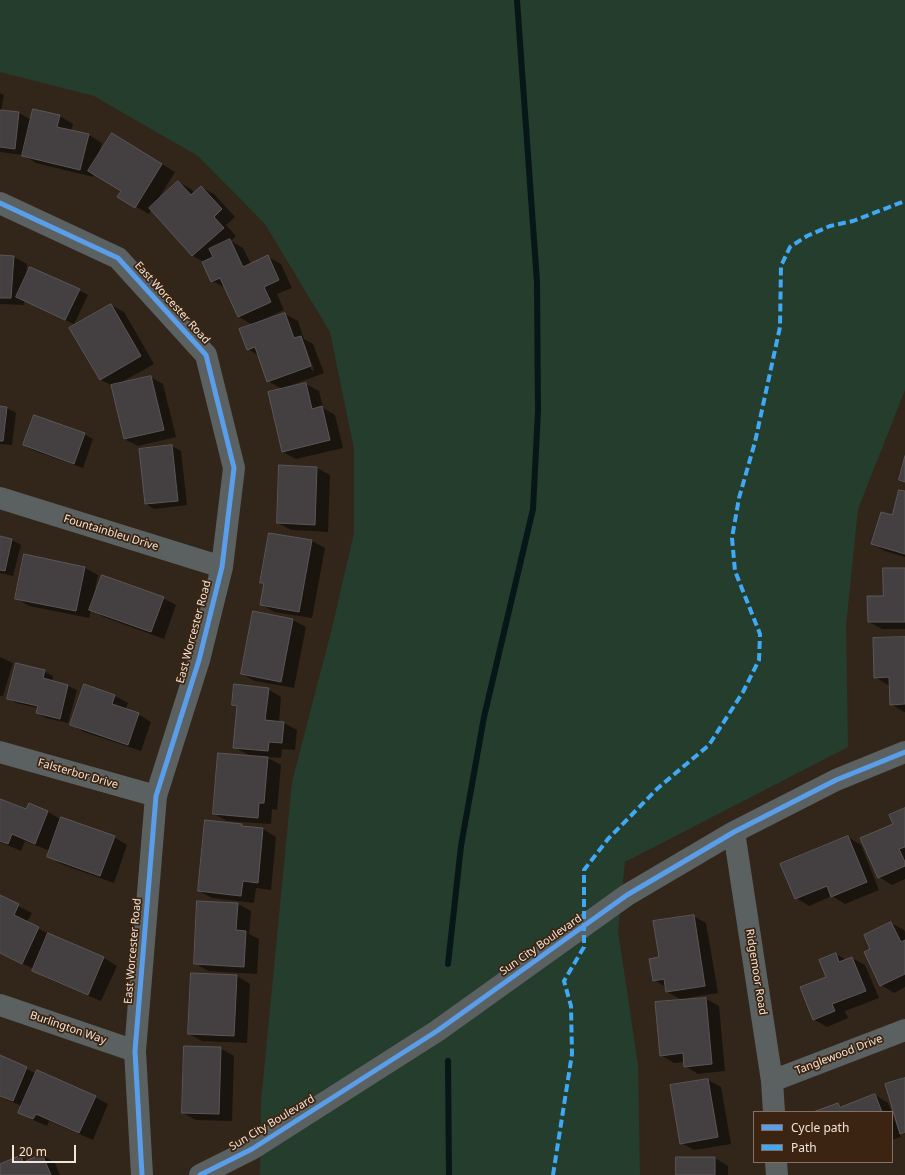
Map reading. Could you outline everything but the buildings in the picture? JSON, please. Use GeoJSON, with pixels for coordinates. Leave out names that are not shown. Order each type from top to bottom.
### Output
{"type":"FeatureCollection","features":[{"type":"Feature","properties":{"kind":"street","name":"East Worcester Road"},"geometry":{"type":"LineString","coordinates":[[0,203],[118,258],[206,355],[234,468],[222,567],[199,660],[156,796],[135,1051],[142,1175]]}},
{"type":"Feature","properties":{"kind":"street","name":"Fountainbleu Drive"},"geometry":{"type":"LineString","coordinates":[[0,498],[222,567]]}},
{"type":"Feature","properties":{"kind":"street","name":"Falsterbor Drive"},"geometry":{"type":"LineString","coordinates":[[0,752],[156,796]]}},
{"type":"Feature","properties":{"kind":"street","name":"Sun City Boulevard"},"geometry":{"type":"LineString","coordinates":[[200,1175],[252,1149],[437,1030],[627,895],[734,832],[836,780],[905,752]]}},
{"type":"Feature","properties":{"kind":"street","name":"Ridgemoor Road"},"geometry":{"type":"LineString","coordinates":[[734,832],[772,1081],[774,1111]]}},
{"type":"Feature","properties":{"kind":"street","name":"Burlington Way"},"geometry":{"type":"LineString","coordinates":[[0,1005],[135,1051]]}},
{"type":"Feature","properties":{"kind":"street","name":"Tanglewood Drive"},"geometry":{"type":"LineString","coordinates":[[772,1081],[905,1030]]}},
{"type":"Feature","properties":{"kind":"street"},"geometry":{"type":"LineString","coordinates":[[776,1163],[777,1175]]}},
{"type":"Feature","properties":{"kind":"green space"},"geometry":{"type":"Polygon","coordinates":[[[0,0],[905,0],[905,390],[858,509],[846,626],[848,747],[625,862],[618,931],[638,1065],[640,1175],[260,1175],[261,1102],[292,782],[332,628],[354,533],[354,449],[330,332],[265,224],[198,156],[94,96],[0,72],[0,0]]]}},
{"type":"Feature","properties":{"kind":"waterway"},"geometry":{"type":"LineString","coordinates":[[448,964],[461,846],[484,717],[533,509],[538,411],[537,282],[517,0]]}},
{"type":"Feature","properties":{"kind":"waterway"},"geometry":{"type":"LineString","coordinates":[[448,1061],[449,1175]]}},
{"type":"Feature","properties":{"kind":"marked path"},"geometry":{"type":"LineString","coordinates":[[553,1175],[572,1054],[571,1006],[564,981],[584,947],[584,870],[608,839],[658,788],[709,745],[743,692],[759,660],[760,634],[735,571],[732,538],[739,498],[755,442],[780,327],[781,266],[790,247],[807,236],[830,226],[853,221],[905,201]]}},
{"type":"Feature","properties":{"kind":"cycle path"},"geometry":{"type":"LineString","coordinates":[[0,203],[118,258],[206,355],[234,468],[222,567],[199,660],[156,796],[135,1051],[142,1175]]}},
{"type":"Feature","properties":{"kind":"cycle path"},"geometry":{"type":"LineString","coordinates":[[200,1175],[252,1149],[437,1031],[627,895],[734,832],[836,780],[905,752]]}}]}
